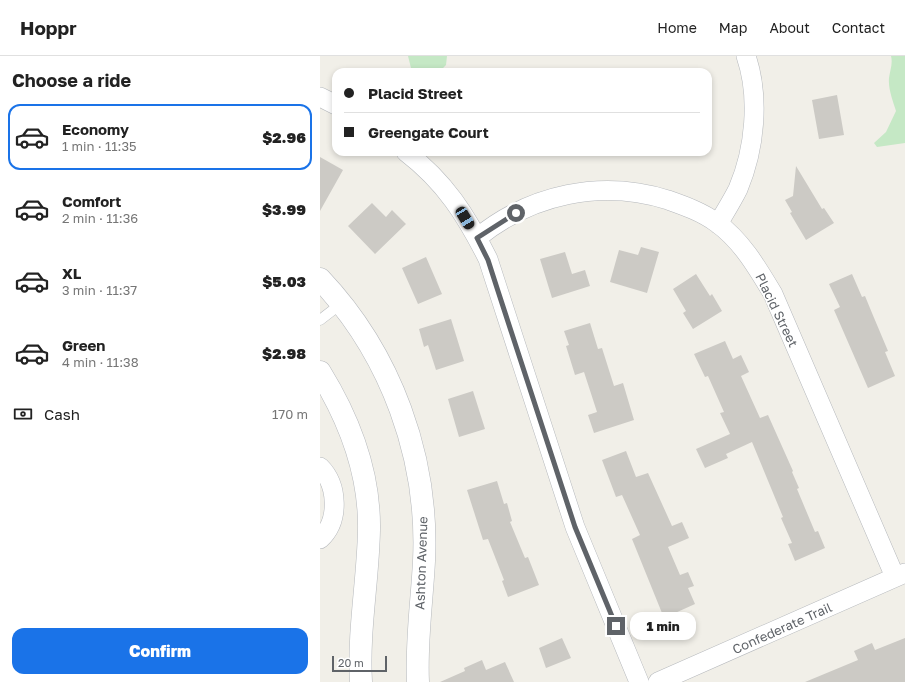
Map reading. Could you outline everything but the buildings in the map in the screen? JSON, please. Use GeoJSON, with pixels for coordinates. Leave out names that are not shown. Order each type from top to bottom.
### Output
{"type":"FeatureCollection","features":[{"type":"Feature","properties":{"kind":"street"},"geometry":{"type":"LineString","coordinates":[[718,224],[731,204],[738,188],[751,144],[754,115],[753,91],[746,56]]}},
{"type":"Feature","properties":{"kind":"street"},"geometry":{"type":"LineString","coordinates":[[320,96],[332,103]]}},
{"type":"Feature","properties":{"kind":"street"},"geometry":{"type":"LineString","coordinates":[[411,156],[425,166],[437,178],[459,208],[488,260],[575,527],[639,682]]}},
{"type":"Feature","properties":{"kind":"street","name":"Placid Street"},"geometry":{"type":"LineString","coordinates":[[477,238],[516,213],[543,201],[578,192],[603,190],[635,192],[684,205],[705,215],[718,224],[736,241],[756,266],[773,294],[900,575]]}},
{"type":"Feature","properties":{"kind":"street","name":"Ashton Avenue"},"geometry":{"type":"LineString","coordinates":[[320,279],[342,303],[378,357],[408,430],[419,475],[423,509],[424,560],[418,629],[418,682]]}},
{"type":"Feature","properties":{"kind":"street"},"geometry":{"type":"LineString","coordinates":[[320,372],[334,395],[352,433],[363,473],[367,501],[369,529],[360,653],[362,682]]}},
{"type":"Feature","properties":{"kind":"street"},"geometry":{"type":"LineString","coordinates":[[320,467],[325,472],[332,488],[335,505],[331,522],[320,539]]}},
{"type":"Feature","properties":{"kind":"street","name":"Confederate Trail"},"geometry":{"type":"LineString","coordinates":[[658,682],[900,575]]}},
{"type":"Feature","properties":{"kind":"lane"},"geometry":{"type":"LineString","coordinates":[[320,320],[342,303]]}},
{"type":"Feature","properties":{"kind":"green space"},"geometry":{"type":"Polygon","coordinates":[[[408,56],[447,56],[446,65],[443,68],[411,68],[408,56]]]}},
{"type":"Feature","properties":{"kind":"green space"},"geometry":{"type":"Polygon","coordinates":[[[891,56],[905,56],[905,143],[877,147],[874,143],[886,132],[896,111],[889,86],[892,62],[891,56]]]}},
{"type":"Feature","properties":{"kind":"route"},"geometry":{"type":"LineString","coordinates":[[516,213],[477,238],[488,260],[575,527],[616,626]]}}]}
